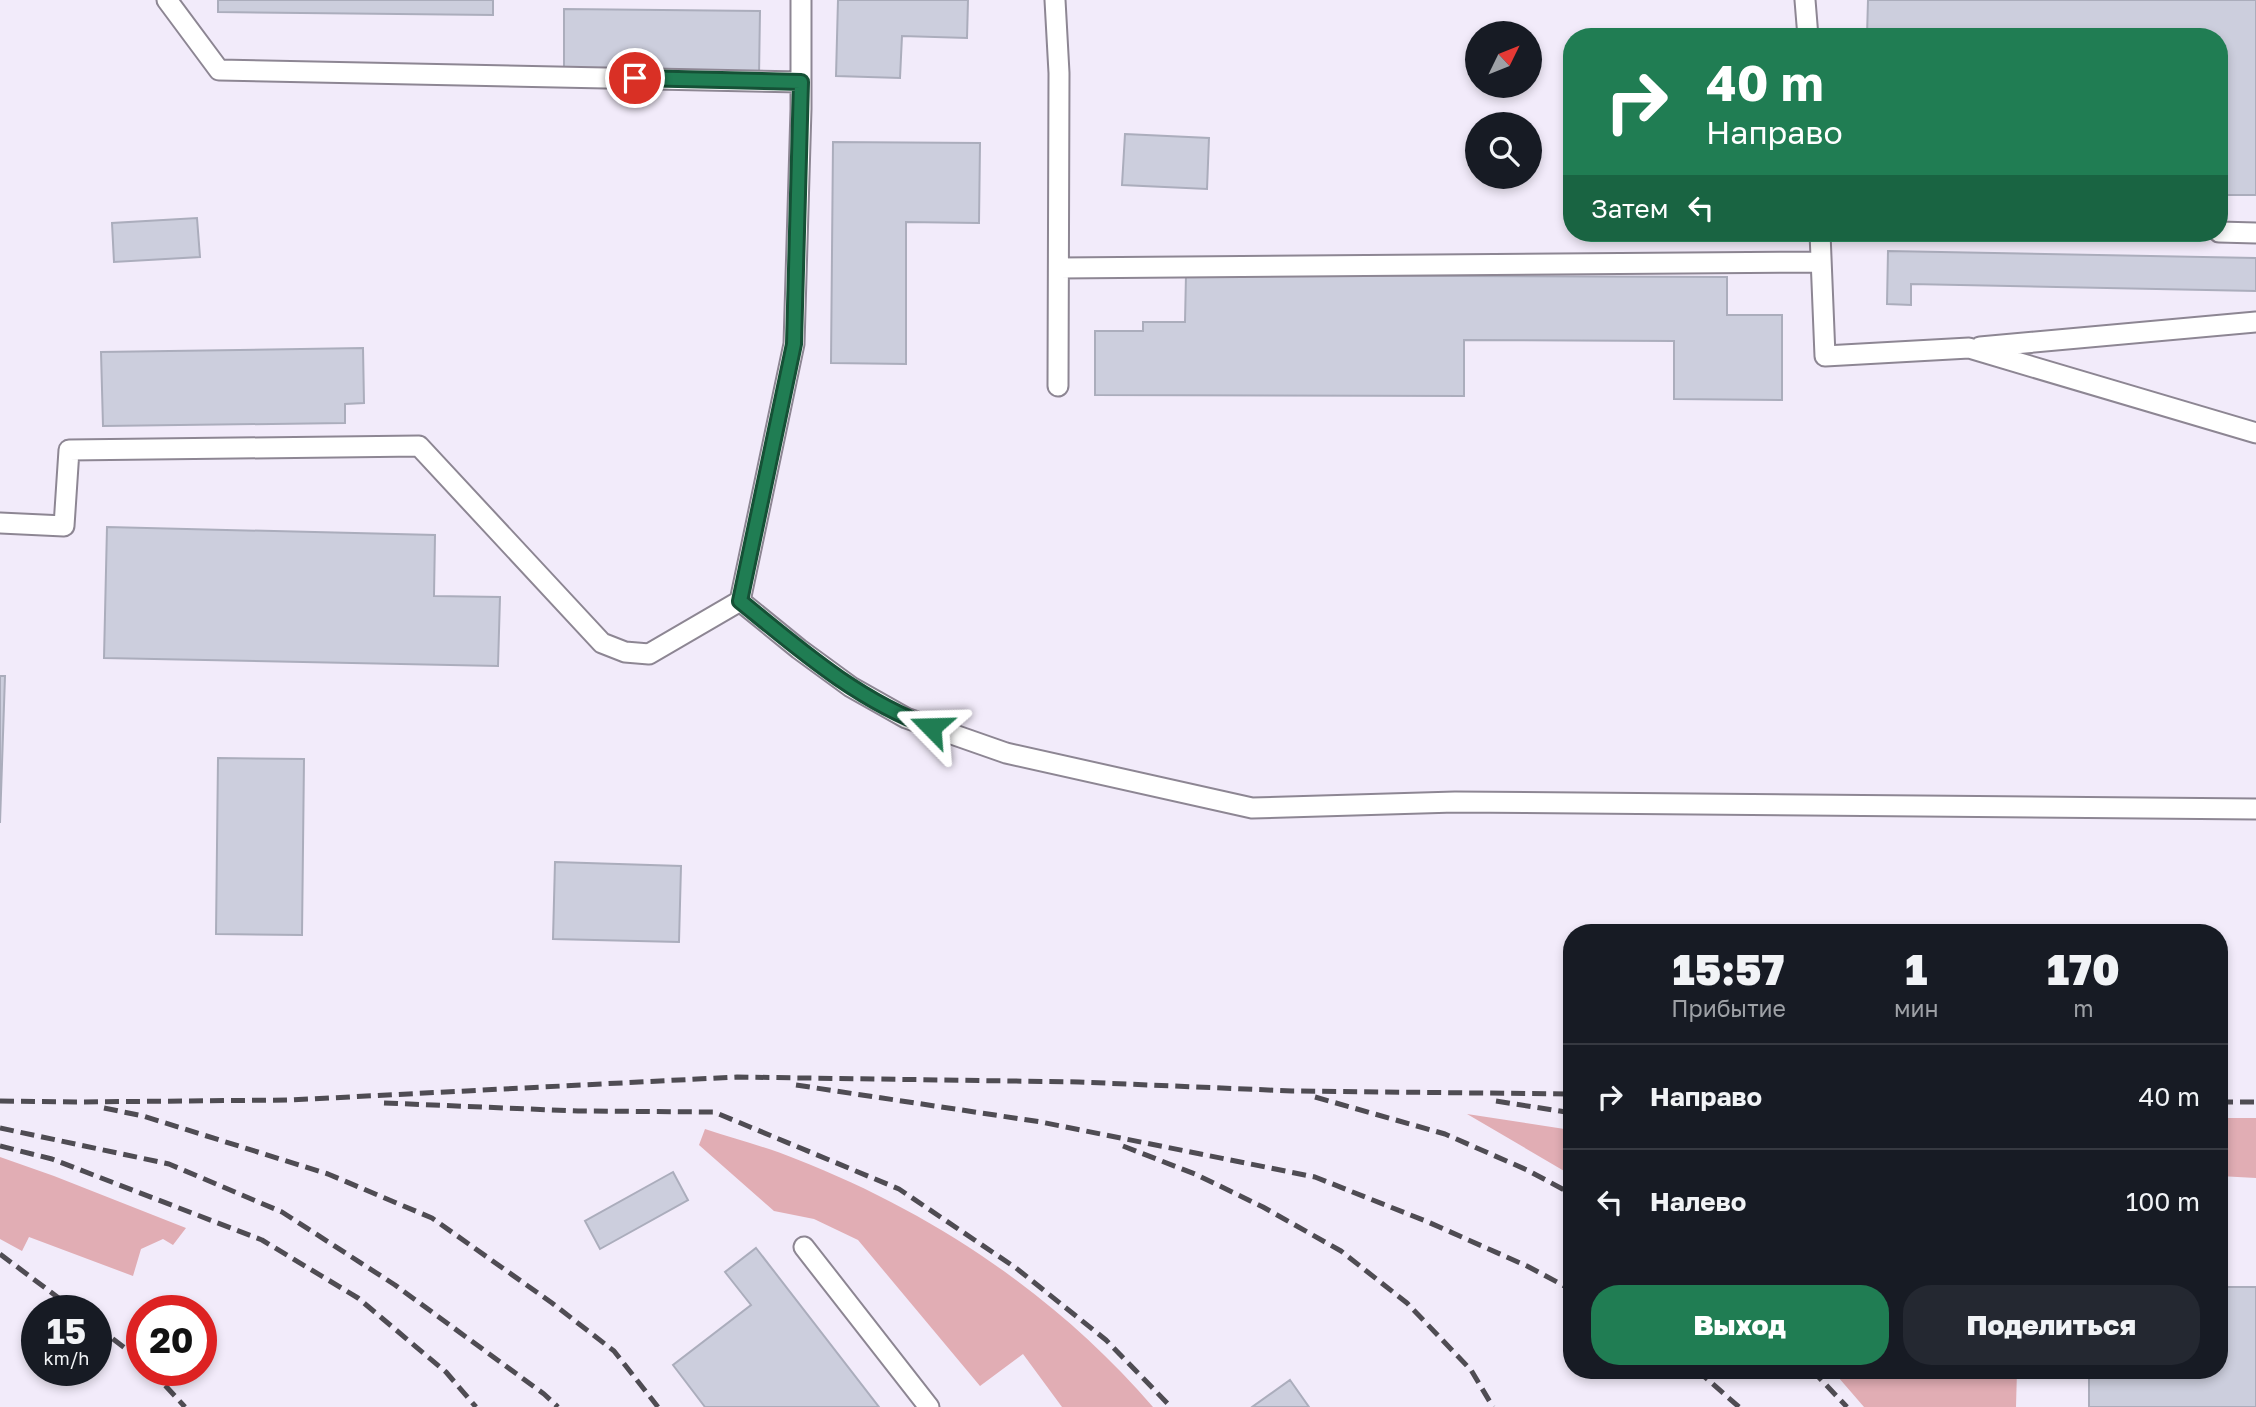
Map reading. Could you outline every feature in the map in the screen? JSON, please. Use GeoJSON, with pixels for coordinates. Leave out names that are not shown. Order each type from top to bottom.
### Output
{"type":"FeatureCollection","features":[{"type":"Feature","properties":{"kind":"lane"},"geometry":{"type":"LineString","coordinates":[[167,0],[219,70],[801,82]]}},
{"type":"Feature","properties":{"kind":"lane"},"geometry":{"type":"LineString","coordinates":[[0,523],[64,526],[69,450],[419,446],[603,643],[625,652],[649,654],[740,601],[794,344],[801,0]]}},
{"type":"Feature","properties":{"kind":"lane"},"geometry":{"type":"LineString","coordinates":[[1055,0],[1059,73],[1058,386]]}},
{"type":"Feature","properties":{"kind":"lane"},"geometry":{"type":"LineString","coordinates":[[1805,0],[1807,28]]}},
{"type":"Feature","properties":{"kind":"lane"},"geometry":{"type":"LineString","coordinates":[[2228,232],[2256,233]]}},
{"type":"Feature","properties":{"kind":"lane"},"geometry":{"type":"LineString","coordinates":[[1821,242],[1825,356],[1969,348],[2256,322]]}},
{"type":"Feature","properties":{"kind":"lane"},"geometry":{"type":"LineString","coordinates":[[1059,268],[1821,261]]}},
{"type":"Feature","properties":{"kind":"lane"},"geometry":{"type":"LineString","coordinates":[[1969,348],[2256,433]]}},
{"type":"Feature","properties":{"kind":"lane"},"geometry":{"type":"LineString","coordinates":[[740,601],[851,687],[906,718],[1006,754],[1252,808],[1483,802],[2256,809]]}},
{"type":"Feature","properties":{"kind":"lane"},"geometry":{"type":"LineString","coordinates":[[804,1247],[929,1407]]}},
{"type":"Feature","properties":{"kind":"shaded area"},"geometry":{"type":"Polygon","coordinates":[[[1467,1114],[1563,1129],[1563,1170],[1467,1114]]]}},
{"type":"Feature","properties":{"kind":"shaded area"},"geometry":{"type":"Polygon","coordinates":[[[2228,1118],[2256,1118],[2256,1178],[2228,1176],[2228,1118]]]}},
{"type":"Feature","properties":{"kind":"shaded area"},"geometry":{"type":"Polygon","coordinates":[[[705,1129],[785,1155],[846,1180],[944,1231],[990,1261],[1076,1329],[1153,1407],[1062,1407],[1023,1354],[980,1386],[858,1240],[814,1219],[774,1211],[699,1145],[705,1129]]]}},
{"type":"Feature","properties":{"kind":"shaded area"},"geometry":{"type":"Polygon","coordinates":[[[0,1157],[186,1228],[173,1245],[163,1239],[141,1249],[133,1276],[29,1237],[22,1251],[0,1239],[0,1157]]]}},
{"type":"Feature","properties":{"kind":"shaded area"},"geometry":{"type":"Polygon","coordinates":[[[1840,1379],[2017,1379],[2016,1407],[1864,1407],[1840,1379]]]}},
{"type":"Feature","properties":{"kind":"building"},"geometry":{"type":"Polygon","coordinates":[[[218,0],[493,0],[493,15],[218,12],[218,0]]]}},
{"type":"Feature","properties":{"kind":"building"},"geometry":{"type":"Polygon","coordinates":[[[838,0],[968,0],[967,38],[902,36],[900,78],[836,76],[838,0]]]}},
{"type":"Feature","properties":{"kind":"building"},"geometry":{"type":"Polygon","coordinates":[[[1868,0],[2256,0],[2256,195],[2228,195],[2228,28],[1867,28],[1868,0]]]}},
{"type":"Feature","properties":{"kind":"building"},"geometry":{"type":"Polygon","coordinates":[[[564,9],[760,11],[759,76],[564,73],[564,9]]]}},
{"type":"Feature","properties":{"kind":"building"},"geometry":{"type":"Polygon","coordinates":[[[1125,134],[1209,138],[1207,189],[1122,185],[1125,134]]]}},
{"type":"Feature","properties":{"kind":"building"},"geometry":{"type":"Polygon","coordinates":[[[833,142],[980,143],[979,223],[906,222],[906,364],[831,363],[833,142]]]}},
{"type":"Feature","properties":{"kind":"building"},"geometry":{"type":"Polygon","coordinates":[[[197,218],[200,257],[114,262],[112,223],[197,218]]]}},
{"type":"Feature","properties":{"kind":"building"},"geometry":{"type":"Polygon","coordinates":[[[1888,251],[2256,258],[2256,291],[1911,284],[1911,305],[1887,304],[1888,251]]]}},
{"type":"Feature","properties":{"kind":"building"},"geometry":{"type":"Polygon","coordinates":[[[1186,275],[1727,277],[1727,315],[1782,315],[1782,400],[1674,399],[1674,341],[1464,340],[1464,396],[1095,395],[1095,331],[1143,331],[1143,322],[1185,322],[1186,275]]]}},
{"type":"Feature","properties":{"kind":"building"},"geometry":{"type":"Polygon","coordinates":[[[363,348],[364,403],[345,404],[345,423],[103,426],[101,352],[363,348]]]}},
{"type":"Feature","properties":{"kind":"building"},"geometry":{"type":"Polygon","coordinates":[[[107,527],[435,535],[434,596],[500,597],[498,666],[104,658],[107,527]]]}},
{"type":"Feature","properties":{"kind":"building"},"geometry":{"type":"Polygon","coordinates":[[[0,676],[5,676],[0,823],[0,676]]]}},
{"type":"Feature","properties":{"kind":"building"},"geometry":{"type":"Polygon","coordinates":[[[218,758],[304,759],[302,935],[216,934],[218,758]]]}},
{"type":"Feature","properties":{"kind":"building"},"geometry":{"type":"Polygon","coordinates":[[[555,862],[681,866],[679,942],[553,939],[555,862]]]}},
{"type":"Feature","properties":{"kind":"building"},"geometry":{"type":"Polygon","coordinates":[[[673,1172],[688,1200],[600,1249],[585,1221],[673,1172]]]}},
{"type":"Feature","properties":{"kind":"building"},"geometry":{"type":"Polygon","coordinates":[[[756,1248],[879,1407],[705,1407],[673,1365],[751,1305],[725,1272],[756,1248]]]}},
{"type":"Feature","properties":{"kind":"building"},"geometry":{"type":"Polygon","coordinates":[[[2228,1287],[2256,1287],[2256,1407],[2089,1407],[2089,1379],[2228,1379],[2228,1287]]]}},
{"type":"Feature","properties":{"kind":"building"},"geometry":{"type":"Polygon","coordinates":[[[1290,1380],[1309,1407],[1252,1407],[1290,1380]]]}},
{"type":"Feature","properties":{"kind":"railway"},"geometry":{"type":"LineString","coordinates":[[0,1101],[290,1100],[737,1077],[1079,1082],[1292,1091],[1563,1094]]}},
{"type":"Feature","properties":{"kind":"railway"},"geometry":{"type":"LineString","coordinates":[[796,1085],[1041,1122],[1315,1177],[1428,1222],[1527,1266],[1563,1285]]}},
{"type":"Feature","properties":{"kind":"railway"},"geometry":{"type":"LineString","coordinates":[[1315,1097],[1445,1134],[1527,1170],[1563,1189]]}},
{"type":"Feature","properties":{"kind":"railway"},"geometry":{"type":"LineString","coordinates":[[1496,1101],[1563,1112]]}},
{"type":"Feature","properties":{"kind":"railway"},"geometry":{"type":"LineString","coordinates":[[2228,1102],[2256,1102]]}},
{"type":"Feature","properties":{"kind":"railway"},"geometry":{"type":"LineString","coordinates":[[384,1103],[578,1111],[714,1112],[899,1189],[1016,1268],[1106,1340],[1171,1407]]}},
{"type":"Feature","properties":{"kind":"railway"},"geometry":{"type":"LineString","coordinates":[[104,1108],[143,1116],[328,1174],[432,1218],[552,1303],[614,1351],[658,1407]]}},
{"type":"Feature","properties":{"kind":"railway"},"geometry":{"type":"LineString","coordinates":[[0,1128],[169,1164],[282,1212],[395,1285],[558,1407]]}},
{"type":"Feature","properties":{"kind":"railway"},"geometry":{"type":"LineString","coordinates":[[0,1146],[52,1159],[262,1240],[358,1298],[446,1372],[476,1407]]}},
{"type":"Feature","properties":{"kind":"railway"},"geometry":{"type":"LineString","coordinates":[[1123,1146],[1195,1174],[1263,1207],[1341,1251],[1407,1303],[1471,1370],[1493,1407]]}},
{"type":"Feature","properties":{"kind":"railway"},"geometry":{"type":"LineString","coordinates":[[0,1254],[55,1295]]}},
{"type":"Feature","properties":{"kind":"railway"},"geometry":{"type":"LineString","coordinates":[[112,1338],[126,1349]]}},
{"type":"Feature","properties":{"kind":"railway"},"geometry":{"type":"LineString","coordinates":[[1707,1379],[1739,1407]]}},
{"type":"Feature","properties":{"kind":"railway"},"geometry":{"type":"LineString","coordinates":[[1821,1379],[1847,1407]]}},
{"type":"Feature","properties":{"kind":"railway"},"geometry":{"type":"LineString","coordinates":[[166,1386],[185,1407]]}},
{"type":"Feature","properties":{"kind":"route"},"geometry":{"type":"LineString","coordinates":[[635,78],[801,82],[794,344],[740,601],[851,687],[906,718],[931,727]]}}]}
